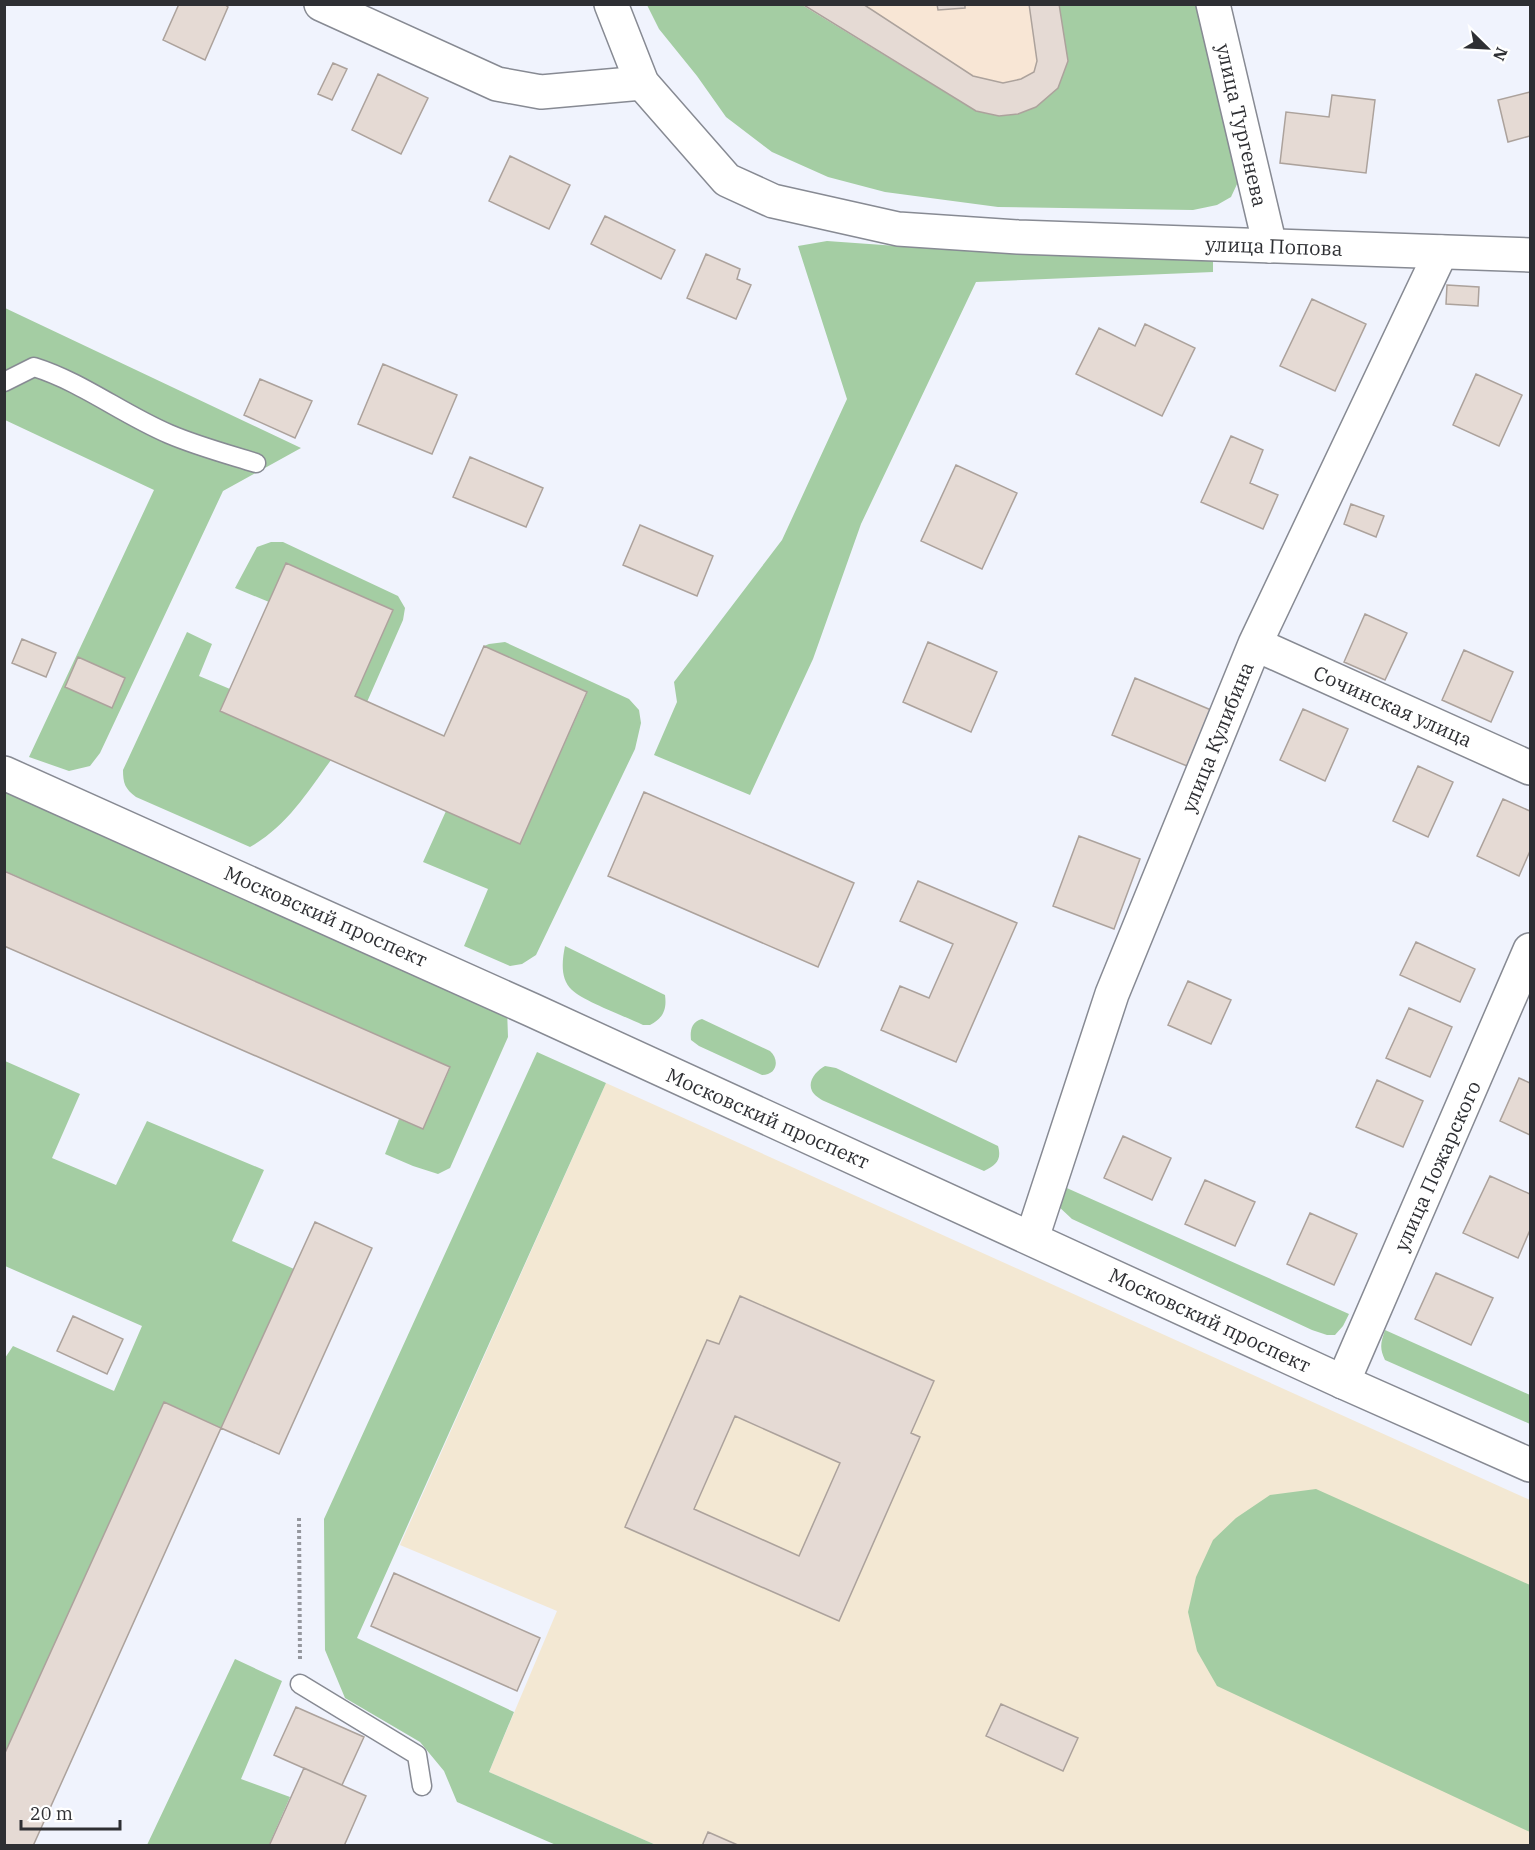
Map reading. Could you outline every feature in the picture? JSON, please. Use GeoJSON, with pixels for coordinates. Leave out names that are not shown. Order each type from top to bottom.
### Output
{"type":"FeatureCollection","features":[{"type":"Feature","properties":{"kind":"street"},"geometry":{"type":"LineString","coordinates":[[321,4],[497,84],[541,92],[642,83],[611,4]]}},
{"type":"Feature","properties":{"kind":"street","name":"улица Тургенева"},"geometry":{"type":"LineString","coordinates":[[1214,4],[1270,246]]}},
{"type":"Feature","properties":{"kind":"street","name":"улица Попова"},"geometry":{"type":"LineString","coordinates":[[642,83],[728,180],[773,201],[898,230],[1018,237],[1530,255]]}},
{"type":"Feature","properties":{"kind":"street","name":"улица Кулибина"},"geometry":{"type":"LineString","coordinates":[[1032,1238],[1116,985],[1255,644],[1441,252]]}},
{"type":"Feature","properties":{"kind":"street","name":"Сочинская улица"},"geometry":{"type":"LineString","coordinates":[[1255,644],[1530,768]]}},
{"type":"Feature","properties":{"kind":"street","name":"Московский проспект"},"geometry":{"type":"LineString","coordinates":[[4,772],[1530,1465]]}},
{"type":"Feature","properties":{"kind":"street","name":"улица Пожарского"},"geometry":{"type":"LineString","coordinates":[[1343,1382],[1530,950]]}},
{"type":"Feature","properties":{"kind":"lane"},"geometry":{"type":"LineString","coordinates":[[4,382],[34,366],[57,374],[119,410],[170,435],[256,463]]}},
{"type":"Feature","properties":{"kind":"lane"},"geometry":{"type":"LineString","coordinates":[[300,1684],[417,1755],[422,1786]]}},
{"type":"Feature","properties":{"kind":"path"},"geometry":{"type":"LineString","coordinates":[[299,1518],[300,1684]]}},
{"type":"Feature","properties":{"kind":"shaded area"},"geometry":{"type":"Polygon","coordinates":[[[802,5],[1059,5],[1068,61],[1058,88],[1036,107],[1018,114],[999,116],[976,111],[802,5]]]}},
{"type":"Feature","properties":{"kind":"shaded area"},"geometry":{"type":"Polygon","coordinates":[[[606,1083],[1530,1500],[1530,1845],[656,1845],[489,1772],[557,1611],[400,1545],[606,1083]]]}},
{"type":"Feature","properties":{"kind":"green space"},"geometry":{"type":"Polygon","coordinates":[[[647,5],[802,5],[976,111],[999,116],[1018,114],[1036,107],[1058,88],[1068,61],[1059,5],[1198,5],[1238,182],[1231,197],[1217,205],[1193,210],[998,207],[885,192],[828,177],[772,152],[726,117],[659,29],[647,5]]]}},
{"type":"Feature","properties":{"kind":"green space"},"geometry":{"type":"Polygon","coordinates":[[[827,241],[911,247],[1206,255],[1213,261],[1213,272],[976,282],[861,524],[813,659],[750,795],[654,755],[677,702],[674,682],[782,540],[847,399],[798,246],[827,241]]]}},
{"type":"Feature","properties":{"kind":"green space"},"geometry":{"type":"Polygon","coordinates":[[[5,308],[301,448],[223,491],[100,753],[90,766],[69,771],[29,757],[154,490],[5,420],[5,308]]]}},
{"type":"Feature","properties":{"kind":"green space"},"geometry":{"type":"Polygon","coordinates":[[[271,542],[283,542],[398,596],[405,608],[403,620],[367,702],[355,696],[393,610],[286,563],[269,602],[235,588],[257,547],[271,542]]]}},
{"type":"Feature","properties":{"kind":"green space"},"geometry":{"type":"Polygon","coordinates":[[[187,632],[212,644],[199,676],[230,689],[220,711],[331,760],[285,819],[263,839],[250,847],[136,797],[124,782],[123,770],[187,632]]]}},
{"type":"Feature","properties":{"kind":"green space"},"geometry":{"type":"Polygon","coordinates":[[[505,642],[629,699],[639,710],[641,723],[635,749],[536,955],[522,964],[510,966],[464,946],[488,889],[423,862],[446,811],[520,844],[587,693],[484,646],[505,642]]]}},
{"type":"Feature","properties":{"kind":"green space"},"geometry":{"type":"Polygon","coordinates":[[[5,785],[507,1009],[508,1037],[450,1168],[438,1174],[385,1154],[399,1119],[423,1129],[450,1068],[5,871],[5,785]]]}},
{"type":"Feature","properties":{"kind":"green space"},"geometry":{"type":"Polygon","coordinates":[[[565,946],[665,995],[665,1009],[661,1016],[650,1025],[643,1025],[595,1004],[572,990],[565,981],[564,975],[565,946]]]}},
{"type":"Feature","properties":{"kind":"green space"},"geometry":{"type":"Polygon","coordinates":[[[702,1019],[770,1051],[776,1063],[774,1070],[762,1075],[699,1046],[691,1040],[691,1033],[693,1025],[702,1019]]]}},
{"type":"Feature","properties":{"kind":"green space"},"geometry":{"type":"Polygon","coordinates":[[[537,1052],[606,1083],[357,1638],[514,1712],[489,1772],[656,1845],[556,1845],[457,1802],[444,1771],[420,1742],[345,1698],[325,1650],[324,1519],[537,1052]]]}},
{"type":"Feature","properties":{"kind":"green space"},"geometry":{"type":"Polygon","coordinates":[[[5,1061],[80,1094],[52,1158],[116,1185],[147,1121],[264,1170],[232,1241],[294,1269],[221,1428],[164,1402],[5,1755],[5,1358],[13,1346],[114,1391],[142,1326],[5,1266],[5,1061]]]}},
{"type":"Feature","properties":{"kind":"green space"},"geometry":{"type":"Polygon","coordinates":[[[825,1066],[836,1068],[998,1146],[997,1162],[984,1171],[822,1100],[813,1092],[811,1083],[816,1073],[825,1066]]]}},
{"type":"Feature","properties":{"kind":"green space"},"geometry":{"type":"Polygon","coordinates":[[[1065,1187],[1349,1314],[1335,1335],[1312,1330],[1072,1219],[1057,1205],[1065,1187]]]}},
{"type":"Feature","properties":{"kind":"green space"},"geometry":{"type":"Polygon","coordinates":[[[1385,1330],[1530,1395],[1530,1424],[1385,1360],[1381,1345],[1385,1330]]]}},
{"type":"Feature","properties":{"kind":"green space"},"geometry":{"type":"Polygon","coordinates":[[[1316,1489],[1530,1585],[1530,1832],[1217,1686],[1197,1651],[1188,1612],[1196,1577],[1213,1540],[1236,1518],[1270,1495],[1316,1489]]]}},
{"type":"Feature","properties":{"kind":"green space"},"geometry":{"type":"Polygon","coordinates":[[[235,1659],[282,1681],[241,1779],[290,1797],[269,1845],[147,1845],[235,1659]]]}},
{"type":"Feature","properties":{"kind":"building"},"geometry":{"type":"Polygon","coordinates":[[[179,4],[224,4],[228,7],[205,60],[163,40],[179,4]]]}},
{"type":"Feature","properties":{"kind":"building"},"geometry":{"type":"Polygon","coordinates":[[[802,4],[863,4],[973,76],[1003,83],[1021,79],[1034,72],[1037,61],[1029,4],[1059,4],[1068,61],[1058,88],[1036,107],[1018,114],[999,116],[976,111],[802,4]]]}},
{"type":"Feature","properties":{"kind":"building"},"geometry":{"type":"Polygon","coordinates":[[[937,4],[965,4],[965,8],[938,10],[937,4]]]}},
{"type":"Feature","properties":{"kind":"building"},"geometry":{"type":"Polygon","coordinates":[[[333,63],[347,69],[332,100],[318,94],[333,63]]]}},
{"type":"Feature","properties":{"kind":"building"},"geometry":{"type":"Polygon","coordinates":[[[378,74],[428,98],[401,154],[352,130],[378,74]]]}},
{"type":"Feature","properties":{"kind":"building"},"geometry":{"type":"Polygon","coordinates":[[[1530,92],[1530,136],[1508,142],[1498,100],[1530,92]]]}},
{"type":"Feature","properties":{"kind":"building"},"geometry":{"type":"Polygon","coordinates":[[[1332,95],[1375,100],[1366,173],[1280,163],[1286,112],[1329,117],[1332,95]]]}},
{"type":"Feature","properties":{"kind":"building"},"geometry":{"type":"Polygon","coordinates":[[[510,156],[570,185],[549,229],[489,201],[510,156]]]}},
{"type":"Feature","properties":{"kind":"building"},"geometry":{"type":"Polygon","coordinates":[[[605,216],[675,250],[661,279],[591,244],[605,216]]]}},
{"type":"Feature","properties":{"kind":"building"},"geometry":{"type":"Polygon","coordinates":[[[706,254],[740,269],[737,279],[751,285],[736,319],[687,298],[706,254]]]}},
{"type":"Feature","properties":{"kind":"building"},"geometry":{"type":"Polygon","coordinates":[[[1447,285],[1479,287],[1478,306],[1446,304],[1447,285]]]}},
{"type":"Feature","properties":{"kind":"building"},"geometry":{"type":"Polygon","coordinates":[[[1312,299],[1366,324],[1335,391],[1280,366],[1312,299]]]}},
{"type":"Feature","properties":{"kind":"building"},"geometry":{"type":"Polygon","coordinates":[[[1145,324],[1195,348],[1162,416],[1076,374],[1099,328],[1135,346],[1145,324]]]}},
{"type":"Feature","properties":{"kind":"building"},"geometry":{"type":"Polygon","coordinates":[[[383,364],[457,395],[432,454],[358,424],[383,364]]]}},
{"type":"Feature","properties":{"kind":"building"},"geometry":{"type":"Polygon","coordinates":[[[1476,374],[1522,395],[1499,446],[1453,425],[1476,374]]]}},
{"type":"Feature","properties":{"kind":"building"},"geometry":{"type":"Polygon","coordinates":[[[260,379],[312,401],[295,438],[244,415],[260,379]]]}},
{"type":"Feature","properties":{"kind":"building"},"geometry":{"type":"Polygon","coordinates":[[[1231,436],[1263,450],[1250,483],[1278,495],[1263,529],[1201,502],[1231,436]]]}},
{"type":"Feature","properties":{"kind":"building"},"geometry":{"type":"Polygon","coordinates":[[[470,457],[543,488],[526,527],[453,497],[470,457]]]}},
{"type":"Feature","properties":{"kind":"building"},"geometry":{"type":"Polygon","coordinates":[[[956,465],[1017,493],[982,569],[921,541],[956,465]]]}},
{"type":"Feature","properties":{"kind":"building"},"geometry":{"type":"Polygon","coordinates":[[[1351,504],[1384,516],[1376,537],[1344,524],[1351,504]]]}},
{"type":"Feature","properties":{"kind":"building"},"geometry":{"type":"Polygon","coordinates":[[[640,525],[713,556],[697,596],[623,565],[640,525]]]}},
{"type":"Feature","properties":{"kind":"building"},"geometry":{"type":"Polygon","coordinates":[[[286,563],[393,610],[355,696],[444,736],[484,646],[587,692],[520,844],[220,711],[286,563]]]}},
{"type":"Feature","properties":{"kind":"building"},"geometry":{"type":"Polygon","coordinates":[[[1365,614],[1407,633],[1385,680],[1344,662],[1365,614]]]}},
{"type":"Feature","properties":{"kind":"building"},"geometry":{"type":"Polygon","coordinates":[[[22,639],[56,653],[46,677],[12,663],[22,639]]]}},
{"type":"Feature","properties":{"kind":"building"},"geometry":{"type":"Polygon","coordinates":[[[928,642],[997,672],[971,732],[903,702],[928,642]]]}},
{"type":"Feature","properties":{"kind":"building"},"geometry":{"type":"Polygon","coordinates":[[[1464,650],[1513,672],[1491,722],[1442,700],[1464,650]]]}},
{"type":"Feature","properties":{"kind":"building"},"geometry":{"type":"Polygon","coordinates":[[[78,657],[125,678],[112,708],[65,687],[78,657]]]}},
{"type":"Feature","properties":{"kind":"building"},"geometry":{"type":"Polygon","coordinates":[[[1135,678],[1211,710],[1187,766],[1112,735],[1135,678]]]}},
{"type":"Feature","properties":{"kind":"building"},"geometry":{"type":"Polygon","coordinates":[[[1303,709],[1348,729],[1325,781],[1280,760],[1303,709]]]}},
{"type":"Feature","properties":{"kind":"building"},"geometry":{"type":"Polygon","coordinates":[[[1418,766],[1453,782],[1428,837],[1393,821],[1418,766]]]}},
{"type":"Feature","properties":{"kind":"building"},"geometry":{"type":"Polygon","coordinates":[[[644,792],[854,883],[818,967],[608,876],[644,792]]]}},
{"type":"Feature","properties":{"kind":"building"},"geometry":{"type":"Polygon","coordinates":[[[1503,799],[1530,811],[1530,851],[1519,876],[1477,856],[1503,799]]]}},
{"type":"Feature","properties":{"kind":"building"},"geometry":{"type":"Polygon","coordinates":[[[1079,836],[1140,859],[1114,929],[1053,906],[1079,836]]]}},
{"type":"Feature","properties":{"kind":"building"},"geometry":{"type":"Polygon","coordinates":[[[4,871],[450,1067],[423,1129],[4,946],[4,871]]]}},
{"type":"Feature","properties":{"kind":"building"},"geometry":{"type":"Polygon","coordinates":[[[918,881],[1017,923],[956,1062],[881,1030],[900,986],[929,998],[953,944],[900,921],[918,881]]]}},
{"type":"Feature","properties":{"kind":"building"},"geometry":{"type":"Polygon","coordinates":[[[1416,942],[1475,969],[1460,1002],[1400,975],[1416,942]]]}},
{"type":"Feature","properties":{"kind":"building"},"geometry":{"type":"Polygon","coordinates":[[[1188,981],[1231,1000],[1211,1044],[1168,1025],[1188,981]]]}},
{"type":"Feature","properties":{"kind":"building"},"geometry":{"type":"Polygon","coordinates":[[[1409,1008],[1452,1027],[1430,1077],[1386,1058],[1409,1008]]]}},
{"type":"Feature","properties":{"kind":"building"},"geometry":{"type":"Polygon","coordinates":[[[1519,1078],[1530,1083],[1530,1135],[1500,1121],[1519,1078]]]}},
{"type":"Feature","properties":{"kind":"building"},"geometry":{"type":"Polygon","coordinates":[[[1377,1080],[1423,1101],[1403,1147],[1356,1127],[1377,1080]]]}},
{"type":"Feature","properties":{"kind":"building"},"geometry":{"type":"Polygon","coordinates":[[[1123,1136],[1171,1158],[1152,1200],[1104,1178],[1123,1136]]]}},
{"type":"Feature","properties":{"kind":"building"},"geometry":{"type":"Polygon","coordinates":[[[1490,1176],[1530,1194],[1530,1230],[1518,1258],[1463,1233],[1490,1176]]]}},
{"type":"Feature","properties":{"kind":"building"},"geometry":{"type":"Polygon","coordinates":[[[1205,1180],[1255,1202],[1235,1246],[1185,1224],[1205,1180]]]}},
{"type":"Feature","properties":{"kind":"building"},"geometry":{"type":"Polygon","coordinates":[[[1310,1213],[1357,1234],[1334,1285],[1287,1264],[1310,1213]]]}},
{"type":"Feature","properties":{"kind":"building"},"geometry":{"type":"Polygon","coordinates":[[[315,1222],[372,1248],[279,1454],[221,1428],[315,1222]]]}},
{"type":"Feature","properties":{"kind":"building"},"geometry":{"type":"Polygon","coordinates":[[[1436,1273],[1493,1298],[1471,1345],[1415,1319],[1436,1273]]]}},
{"type":"Feature","properties":{"kind":"building"},"geometry":{"type":"Polygon","coordinates":[[[740,1296],[934,1381],[911,1433],[920,1437],[839,1621],[625,1527],[707,1340],[719,1344],[740,1296]],[[735,1416],[694,1509],[799,1556],[840,1463],[735,1416]]]}},
{"type":"Feature","properties":{"kind":"building"},"geometry":{"type":"Polygon","coordinates":[[[73,1316],[123,1339],[107,1374],[57,1351],[73,1316]]]}},
{"type":"Feature","properties":{"kind":"building"},"geometry":{"type":"Polygon","coordinates":[[[164,1402],[221,1428],[33,1846],[4,1846],[4,1755],[164,1402]]]}},
{"type":"Feature","properties":{"kind":"building"},"geometry":{"type":"Polygon","coordinates":[[[394,1573],[540,1638],[517,1691],[371,1626],[394,1573]]]}},
{"type":"Feature","properties":{"kind":"building"},"geometry":{"type":"Polygon","coordinates":[[[1001,1704],[1078,1738],[1063,1771],[986,1736],[1001,1704]]]}},
{"type":"Feature","properties":{"kind":"building"},"geometry":{"type":"Polygon","coordinates":[[[296,1707],[364,1737],[342,1785],[274,1755],[296,1707]]]}},
{"type":"Feature","properties":{"kind":"building"},"geometry":{"type":"Polygon","coordinates":[[[304,1768],[366,1796],[344,1846],[269,1846],[304,1768]]]}},
{"type":"Feature","properties":{"kind":"building"},"geometry":{"type":"Polygon","coordinates":[[[708,1832],[740,1846],[702,1846],[708,1832]]]}}]}
